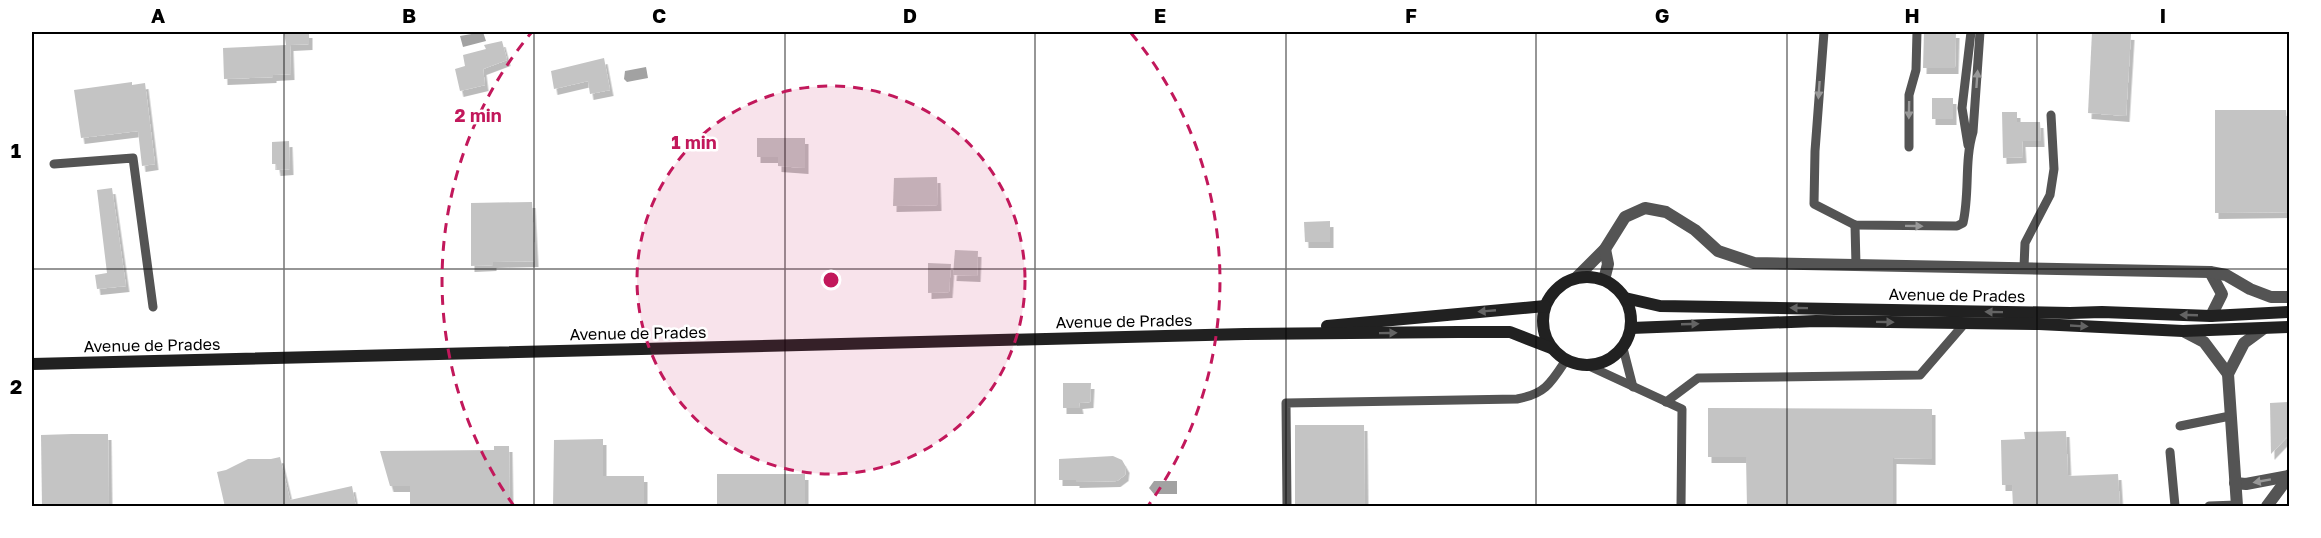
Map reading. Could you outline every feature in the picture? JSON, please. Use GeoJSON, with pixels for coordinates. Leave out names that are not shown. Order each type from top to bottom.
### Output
{"type":"FeatureCollection","features":[{"type":"Feature","properties":{"kind":"main road"},"geometry":{"type":"LineString","coordinates":[[1591,277],[1604,280],[1616,287],[1625,298],[1632,317],[1631,328],[1623,348],[1616,356],[1603,363],[1589,366],[1574,364],[1551,348],[1544,335],[1545,306],[1552,293],[1563,284],[1576,278],[1591,277]]}},
{"type":"Feature","properties":{"kind":"main road","name":"Avenue de Prades"},"geometry":{"type":"LineString","coordinates":[[1625,298],[1660,306],[2102,312],[2211,316],[2289,312]]}},
{"type":"Feature","properties":{"kind":"main road","name":"Avenue de Prades"},"geometry":{"type":"LineString","coordinates":[[1245,334],[1545,306]]}},
{"type":"Feature","properties":{"kind":"main road","name":"Avenue de Prades"},"geometry":{"type":"LineString","coordinates":[[1631,328],[1816,321],[2039,324],[2183,332],[2289,327]]}},
{"type":"Feature","properties":{"kind":"main road","name":"Avenue de Prades"},"geometry":{"type":"LineString","coordinates":[[32,364],[1245,334],[1510,332],[1551,348]]}},
{"type":"Feature","properties":{"kind":"street"},"geometry":{"type":"LineString","coordinates":[[1576,278],[1605,249],[1624,217],[1645,208],[1666,212],[1695,230],[1718,251],[1754,263],[2210,272],[2226,275],[2250,290],[2271,297],[2289,297]]}},
{"type":"Feature","properties":{"kind":"street"},"geometry":{"type":"LineString","coordinates":[[1604,280],[1608,264],[1605,249]]}},
{"type":"Feature","properties":{"kind":"street"},"geometry":{"type":"LineString","coordinates":[[2210,272],[2222,294],[2211,316]]}},
{"type":"Feature","properties":{"kind":"street"},"geometry":{"type":"LineString","coordinates":[[2237,506],[2228,374],[2244,343],[2264,329]]}},
{"type":"Feature","properties":{"kind":"street"},"geometry":{"type":"LineString","coordinates":[[2183,332],[2204,342],[2228,374]]}},
{"type":"Feature","properties":{"kind":"street"},"geometry":{"type":"LineString","coordinates":[[2235,483],[2246,484],[2289,475]]}},
{"type":"Feature","properties":{"kind":"street"},"geometry":{"type":"LineString","coordinates":[[2267,507],[2289,475]]}},
{"type":"Feature","properties":{"kind":"lane"},"geometry":{"type":"LineString","coordinates":[[1824,32],[1815,151],[1814,204],[1856,225],[1958,226],[1963,223],[1966,210],[1968,147],[1962,108],[1971,32]]}},
{"type":"Feature","properties":{"kind":"lane"},"geometry":{"type":"LineString","coordinates":[[1909,147],[1909,95],[1916,70],[1917,32]]}},
{"type":"Feature","properties":{"kind":"lane"},"geometry":{"type":"LineString","coordinates":[[1964,32],[1965,72]]}},
{"type":"Feature","properties":{"kind":"lane"},"geometry":{"type":"LineString","coordinates":[[1968,147],[1973,132],[1980,32]]}},
{"type":"Feature","properties":{"kind":"lane"},"geometry":{"type":"LineString","coordinates":[[2024,267],[2025,243],[2050,195],[2054,169],[2051,115]]}},
{"type":"Feature","properties":{"kind":"lane"},"geometry":{"type":"LineString","coordinates":[[54,164],[133,158],[153,307]]}},
{"type":"Feature","properties":{"kind":"lane"},"geometry":{"type":"LineString","coordinates":[[1856,225],[1856,265]]}},
{"type":"Feature","properties":{"kind":"lane"},"geometry":{"type":"LineString","coordinates":[[1666,402],[1698,378],[1920,375],[1965,323]]}},
{"type":"Feature","properties":{"kind":"lane"},"geometry":{"type":"LineString","coordinates":[[1623,348],[1633,387]]}},
{"type":"Feature","properties":{"kind":"lane"},"geometry":{"type":"LineString","coordinates":[[1287,507],[1286,403],[1517,399],[1540,392],[1549,385],[1566,360]]}},
{"type":"Feature","properties":{"kind":"lane"},"geometry":{"type":"LineString","coordinates":[[1589,366],[1682,409],[1681,507]]}},
{"type":"Feature","properties":{"kind":"lane"},"geometry":{"type":"LineString","coordinates":[[2180,426],[2230,416]]}},
{"type":"Feature","properties":{"kind":"lane"},"geometry":{"type":"LineString","coordinates":[[2170,452],[2175,507]]}},
{"type":"Feature","properties":{"kind":"lane"},"geometry":{"type":"LineString","coordinates":[[2209,507],[2237,506]]}},
{"type":"Feature","properties":{"kind":"shaded area"},"geometry":{"type":"Polygon","coordinates":[[[483,32],[486,41],[463,47],[460,36],[483,32]]]}},
{"type":"Feature","properties":{"kind":"shaded area"},"geometry":{"type":"Polygon","coordinates":[[[646,67],[648,78],[627,82],[624,79],[625,71],[646,67]]]}},
{"type":"Feature","properties":{"kind":"shaded area"},"geometry":{"type":"Polygon","coordinates":[[[1154,481],[1177,481],[1177,494],[1154,494],[1149,488],[1154,481]]]}},
{"type":"Feature","properties":{"kind":"building"},"geometry":{"type":"Polygon","coordinates":[[[284,32],[309,32],[309,44],[290,45],[291,74],[224,79],[223,48],[286,45],[284,32]]]}},
{"type":"Feature","properties":{"kind":"building"},"geometry":{"type":"Polygon","coordinates":[[[1924,32],[1956,32],[1955,68],[1923,68],[1924,32]]]}},
{"type":"Feature","properties":{"kind":"building"},"geometry":{"type":"Polygon","coordinates":[[[2092,32],[2131,34],[2126,116],[2088,113],[2092,32]]]}},
{"type":"Feature","properties":{"kind":"building"},"geometry":{"type":"Polygon","coordinates":[[[502,41],[507,60],[483,69],[485,85],[460,91],[455,69],[465,66],[463,55],[486,49],[484,45],[502,41]]]}},
{"type":"Feature","properties":{"kind":"building"},"geometry":{"type":"Polygon","coordinates":[[[604,58],[610,90],[590,94],[588,81],[554,89],[551,71],[604,58]]]}},
{"type":"Feature","properties":{"kind":"building"},"geometry":{"type":"Polygon","coordinates":[[[132,82],[132,85],[145,83],[155,164],[142,166],[138,131],[81,138],[74,90],[132,82]]]}},
{"type":"Feature","properties":{"kind":"building"},"geometry":{"type":"Polygon","coordinates":[[[1932,98],[1953,98],[1953,119],[1932,119],[1932,98]]]}},
{"type":"Feature","properties":{"kind":"building"},"geometry":{"type":"Polygon","coordinates":[[[2215,110],[2286,110],[2287,126],[2289,126],[2289,212],[2215,213],[2215,110]]]}},
{"type":"Feature","properties":{"kind":"building"},"geometry":{"type":"Polygon","coordinates":[[[2002,112],[2017,112],[2017,122],[2040,122],[2041,141],[2022,141],[2023,157],[2003,158],[2002,112]]]}},
{"type":"Feature","properties":{"kind":"building"},"geometry":{"type":"Polygon","coordinates":[[[757,138],[805,138],[805,168],[778,166],[778,157],[757,157],[757,138]]]}},
{"type":"Feature","properties":{"kind":"building"},"geometry":{"type":"Polygon","coordinates":[[[289,141],[290,169],[277,170],[276,164],[272,164],[272,142],[289,141]]]}},
{"type":"Feature","properties":{"kind":"building"},"geometry":{"type":"Polygon","coordinates":[[[937,177],[938,205],[893,206],[894,178],[937,177]]]}},
{"type":"Feature","properties":{"kind":"building"},"geometry":{"type":"Polygon","coordinates":[[[112,188],[126,286],[97,289],[95,275],[107,273],[97,190],[112,188]]]}},
{"type":"Feature","properties":{"kind":"building"},"geometry":{"type":"Polygon","coordinates":[[[532,202],[535,261],[493,262],[493,265],[471,266],[471,203],[532,202]]]}},
{"type":"Feature","properties":{"kind":"building"},"geometry":{"type":"Polygon","coordinates":[[[1330,221],[1330,242],[1305,242],[1304,222],[1330,221]]]}},
{"type":"Feature","properties":{"kind":"building"},"geometry":{"type":"Polygon","coordinates":[[[955,250],[978,251],[977,276],[953,275],[955,250]]]}},
{"type":"Feature","properties":{"kind":"building"},"geometry":{"type":"Polygon","coordinates":[[[928,263],[951,264],[949,292],[928,293],[928,263]]]}},
{"type":"Feature","properties":{"kind":"building"},"geometry":{"type":"Polygon","coordinates":[[[1063,383],[1091,383],[1090,402],[1079,403],[1080,408],[1063,408],[1063,383]]]}},
{"type":"Feature","properties":{"kind":"building"},"geometry":{"type":"Polygon","coordinates":[[[2289,402],[2289,435],[2271,454],[2270,403],[2289,402]]]}},
{"type":"Feature","properties":{"kind":"building"},"geometry":{"type":"Polygon","coordinates":[[[1708,408],[1932,409],[1932,459],[1893,458],[1893,507],[1747,507],[1746,457],[1708,457],[1708,408]]]}},
{"type":"Feature","properties":{"kind":"building"},"geometry":{"type":"Polygon","coordinates":[[[1295,425],[1364,425],[1365,507],[1295,507],[1295,425]]]}},
{"type":"Feature","properties":{"kind":"building"},"geometry":{"type":"Polygon","coordinates":[[[2066,431],[2068,476],[2118,474],[2120,507],[2013,507],[2012,485],[2002,485],[2001,440],[2025,439],[2024,432],[2066,431]]]}},
{"type":"Feature","properties":{"kind":"building"},"geometry":{"type":"Polygon","coordinates":[[[108,434],[109,507],[42,507],[41,435],[108,434]]]}},
{"type":"Feature","properties":{"kind":"building"},"geometry":{"type":"Polygon","coordinates":[[[603,439],[603,476],[644,476],[644,507],[553,507],[554,440],[603,439]]]}},
{"type":"Feature","properties":{"kind":"building"},"geometry":{"type":"Polygon","coordinates":[[[494,446],[509,446],[510,507],[410,507],[410,486],[390,486],[380,451],[494,450],[494,446]]]}},
{"type":"Feature","properties":{"kind":"building"},"geometry":{"type":"Polygon","coordinates":[[[1113,456],[1122,460],[1126,467],[1125,475],[1117,481],[1059,480],[1059,459],[1113,456]]]}},
{"type":"Feature","properties":{"kind":"building"},"geometry":{"type":"Polygon","coordinates":[[[280,457],[290,500],[352,486],[356,507],[225,507],[217,472],[248,459],[280,457]]]}},
{"type":"Feature","properties":{"kind":"building"},"geometry":{"type":"Polygon","coordinates":[[[717,474],[805,474],[805,507],[717,507],[717,474]]]}}]}
